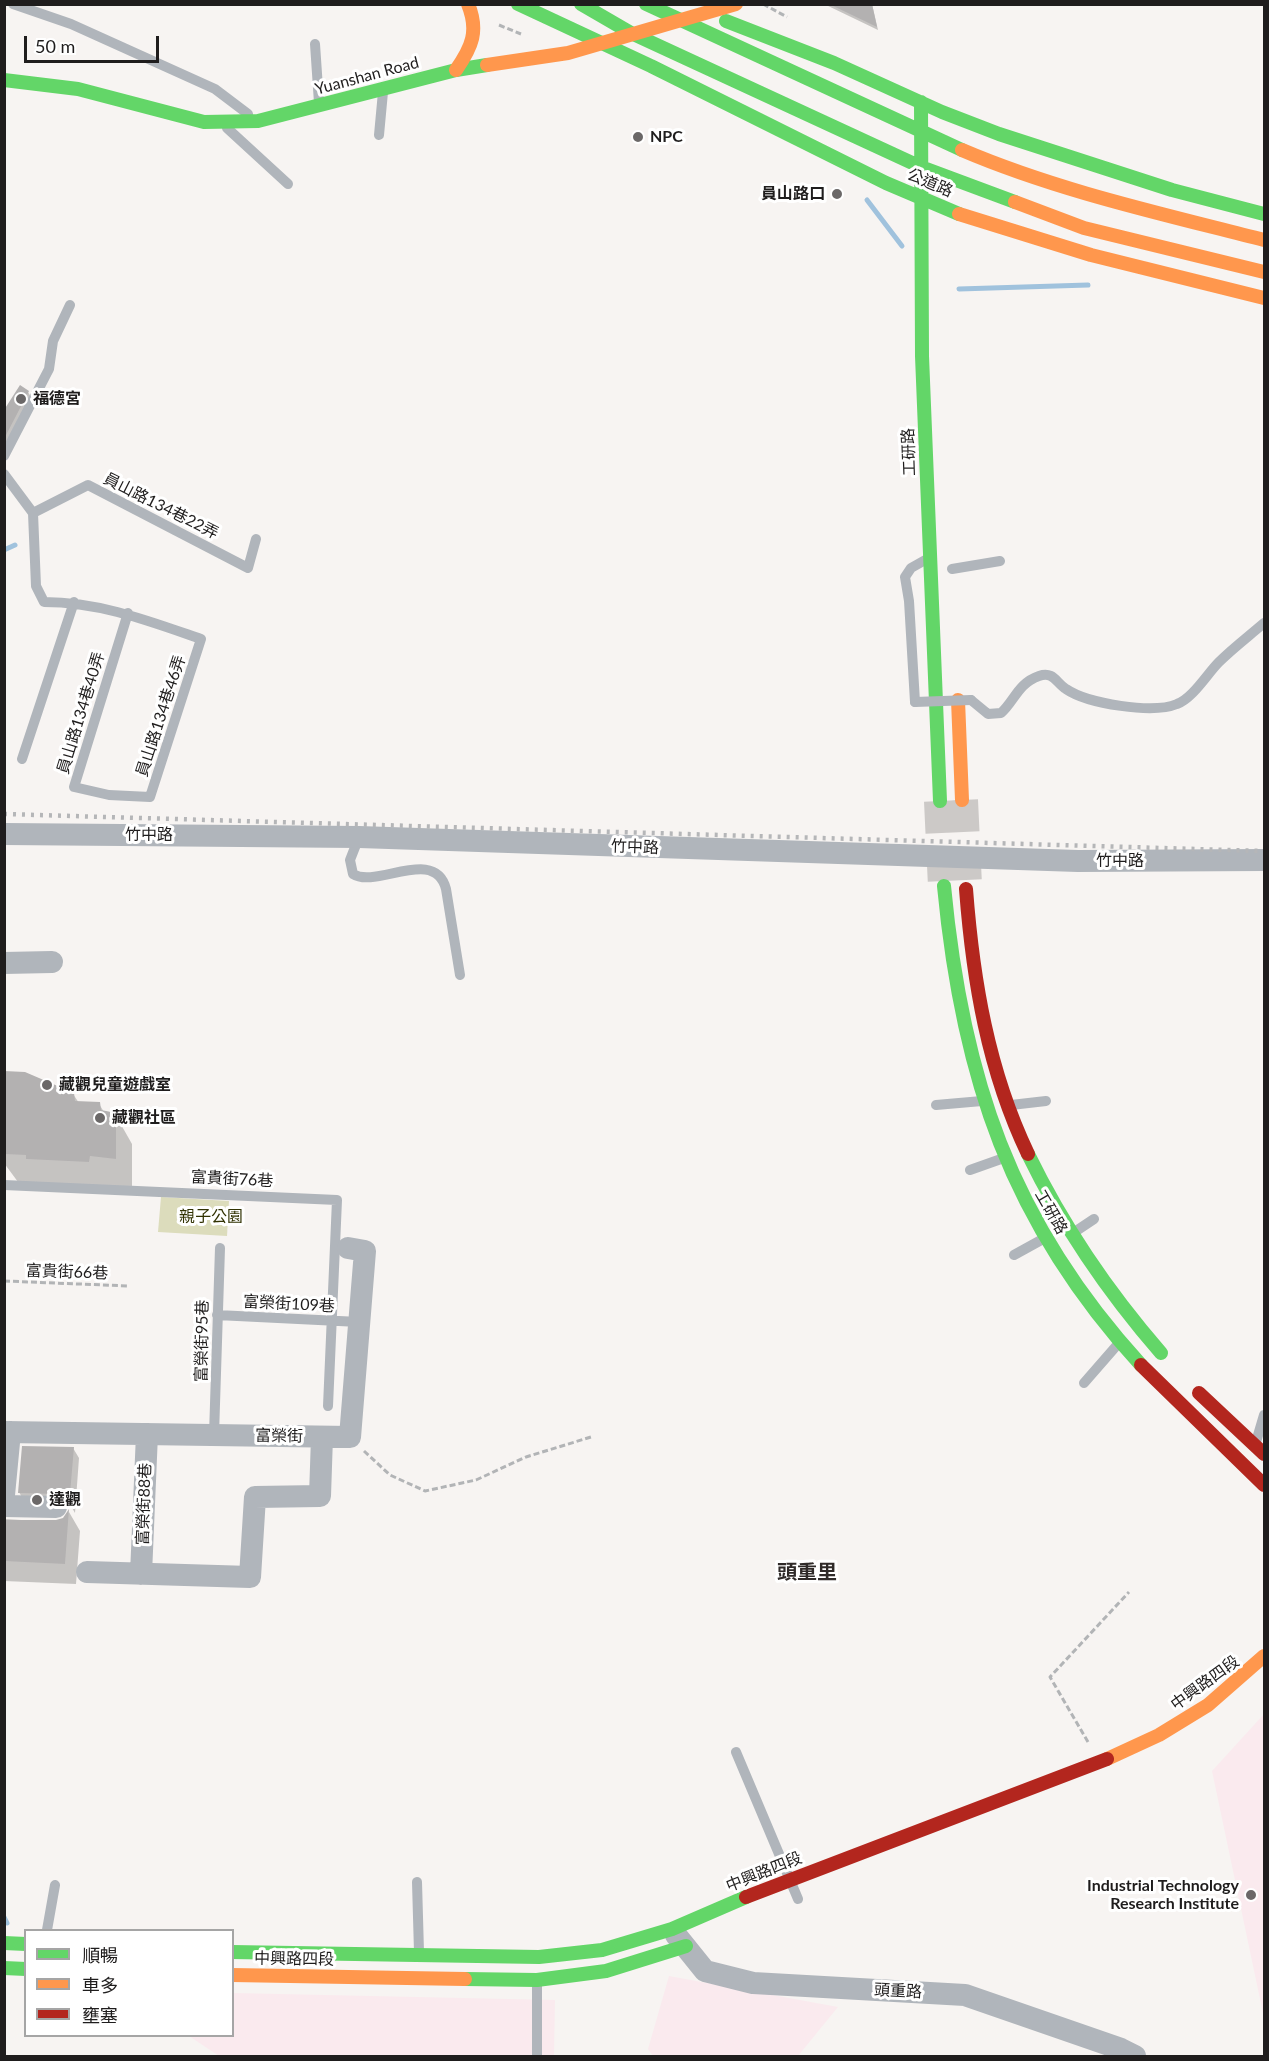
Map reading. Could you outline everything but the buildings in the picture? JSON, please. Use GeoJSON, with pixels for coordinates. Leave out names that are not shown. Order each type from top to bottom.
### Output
{"type":"FeatureCollection","features":[{"type":"Feature","properties":{"kind":"street","name":"公道路"},"geometry":{"type":"LineString","coordinates":[[518,4],[604,42],[921,199],[991,226],[1264,298]]}},
{"type":"Feature","properties":{"kind":"street","name":"公道路"},"geometry":{"type":"LineString","coordinates":[[581,4],[597,8],[631,33],[921,167],[942,159],[1021,173],[1199,224],[1264,240]]}},
{"type":"Feature","properties":{"kind":"street","name":"公道路"},"geometry":{"type":"LineString","coordinates":[[646,4],[677,21],[921,133],[942,159],[1084,228],[1264,272]]}},
{"type":"Feature","properties":{"kind":"street"},"geometry":{"type":"LineString","coordinates":[[689,4],[707,14],[834,63],[942,112],[1019,140],[1207,199],[1264,214]]}},
{"type":"Feature","properties":{"kind":"street","name":"Yuanshan Road"},"geometry":{"type":"LineString","coordinates":[[4,80],[78,89],[204,122],[258,121],[456,70],[568,53],[736,4]]}},
{"type":"Feature","properties":{"kind":"street"},"geometry":{"type":"LineString","coordinates":[[456,70],[475,40],[471,10]]}},
{"type":"Feature","properties":{"kind":"street","name":"工研路"},"geometry":{"type":"LineString","coordinates":[[921,102],[922,356],[940,801]]}},
{"type":"Feature","properties":{"kind":"street"},"geometry":{"type":"LineString","coordinates":[[942,112],[942,223]]}},
{"type":"Feature","properties":{"kind":"street"},"geometry":{"type":"LineString","coordinates":[[1199,224],[1207,199]]}},
{"type":"Feature","properties":{"kind":"street"},"geometry":{"type":"LineString","coordinates":[[957,685],[962,800]]}},
{"type":"Feature","properties":{"kind":"street","name":"竹中路"},"geometry":{"type":"LineString","coordinates":[[4,834],[359,837],[1078,861],[1264,860]]}},
{"type":"Feature","properties":{"kind":"street","name":"工研路"},"geometry":{"type":"LineString","coordinates":[[966,885],[978,1002],[991,1053],[1025,1151],[1070,1234],[1102,1283],[1137,1327],[1172,1365]]}},
{"type":"Feature","properties":{"kind":"street","name":"工研路"},"geometry":{"type":"LineString","coordinates":[[944,886],[948,950],[957,1006],[982,1101],[1004,1158],[1046,1237],[1082,1295],[1120,1341],[1182,1406],[1264,1485]]}},
{"type":"Feature","properties":{"kind":"street"},"geometry":{"type":"LineString","coordinates":[[4,963],[52,962]]}},
{"type":"Feature","properties":{"kind":"street"},"geometry":{"type":"LineString","coordinates":[[342,1248],[365,1251],[350,1437]]}},
{"type":"Feature","properties":{"kind":"street"},"geometry":{"type":"LineString","coordinates":[[1187,1381],[1260,1450]]}},
{"type":"Feature","properties":{"kind":"street"},"geometry":{"type":"LineString","coordinates":[[4,1495],[7,1432]]}},
{"type":"Feature","properties":{"kind":"street","name":"富榮街"},"geometry":{"type":"LineString","coordinates":[[7,1432],[350,1437]]}},
{"type":"Feature","properties":{"kind":"street","name":"富榮街88巷"},"geometry":{"type":"LineString","coordinates":[[141,1574],[147,1434]]}},
{"type":"Feature","properties":{"kind":"street"},"geometry":{"type":"LineString","coordinates":[[87,1572],[250,1577],[255,1497],[320,1496],[322,1437]]}},
{"type":"Feature","properties":{"kind":"street"},"geometry":{"type":"LineString","coordinates":[[4,1506],[56,1507]]}},
{"type":"Feature","properties":{"kind":"street","name":"中興路四段"},"geometry":{"type":"LineString","coordinates":[[234,1975],[537,1980],[606,1971],[677,1938],[790,1879],[1100,1762],[1159,1735],[1208,1706],[1264,1656]]}},
{"type":"Feature","properties":{"kind":"street","name":"中興路四段"},"geometry":{"type":"LineString","coordinates":[[234,1952],[539,1957],[677,1938],[704,1938]]}},
{"type":"Feature","properties":{"kind":"street","name":"頭重路"},"geometry":{"type":"LineString","coordinates":[[677,1938],[705,1971],[753,1983],[965,1995],[1121,2049],[1135,2056]]}},
{"type":"Feature","properties":{"kind":"street"},"geometry":{"type":"LineString","coordinates":[[4,1943],[24,1944]]}},
{"type":"Feature","properties":{"kind":"street"},"geometry":{"type":"LineString","coordinates":[[4,1968],[24,1969]]}},
{"type":"Feature","properties":{"kind":"lane"},"geometry":{"type":"LineString","coordinates":[[13,4],[71,24],[214,89],[258,121]]}},
{"type":"Feature","properties":{"kind":"lane"},"geometry":{"type":"LineString","coordinates":[[597,8],[604,42]]}},
{"type":"Feature","properties":{"kind":"lane"},"geometry":{"type":"LineString","coordinates":[[315,44],[319,106]]}},
{"type":"Feature","properties":{"kind":"lane"},"geometry":{"type":"LineString","coordinates":[[379,135],[384,89]]}},
{"type":"Feature","properties":{"kind":"lane"},"geometry":{"type":"LineString","coordinates":[[220,122],[288,184]]}},
{"type":"Feature","properties":{"kind":"lane"},"geometry":{"type":"LineString","coordinates":[[4,456],[49,369],[53,341],[70,305]]}},
{"type":"Feature","properties":{"kind":"lane"},"geometry":{"type":"LineString","coordinates":[[4,474],[33,513],[36,586],[44,602],[74,602],[128,613]]}},
{"type":"Feature","properties":{"kind":"lane","name":"員山路134巷22弄"},"geometry":{"type":"LineString","coordinates":[[33,513],[88,485],[248,568],[256,539]]}},
{"type":"Feature","properties":{"kind":"lane"},"geometry":{"type":"LineString","coordinates":[[930,557],[911,568],[905,577],[909,601],[915,702],[972,700],[988,714],[1001,713],[1017,691],[1036,677],[1047,675],[1058,680],[1065,689],[1086,697],[1131,707],[1163,709],[1181,703],[1220,661],[1264,623]]}},
{"type":"Feature","properties":{"kind":"lane"},"geometry":{"type":"LineString","coordinates":[[952,569],[1000,561]]}},
{"type":"Feature","properties":{"kind":"lane"},"geometry":{"type":"LineString","coordinates":[[22,759],[74,602]]}},
{"type":"Feature","properties":{"kind":"lane","name":"員山路134巷46弄"},"geometry":{"type":"LineString","coordinates":[[109,795],[150,797],[201,639],[128,613]]}},
{"type":"Feature","properties":{"kind":"lane","name":"員山路134巷40弄"},"geometry":{"type":"LineString","coordinates":[[109,795],[74,787],[128,613]]}},
{"type":"Feature","properties":{"kind":"lane"},"geometry":{"type":"LineString","coordinates":[[359,837],[350,860],[353,874],[359,878],[368,880],[412,870],[436,873],[441,878],[446,890],[460,975]]}},
{"type":"Feature","properties":{"kind":"lane"},"geometry":{"type":"LineString","coordinates":[[936,1105],[982,1101]]}},
{"type":"Feature","properties":{"kind":"lane"},"geometry":{"type":"LineString","coordinates":[[1008,1105],[1046,1101]]}},
{"type":"Feature","properties":{"kind":"lane"},"geometry":{"type":"LineString","coordinates":[[970,1170],[1004,1158]]}},
{"type":"Feature","properties":{"kind":"lane","name":"富貴街76巷"},"geometry":{"type":"LineString","coordinates":[[4,1185],[32,1184],[338,1200],[342,1248],[332,1321],[328,1406]]}},
{"type":"Feature","properties":{"kind":"lane"},"geometry":{"type":"LineString","coordinates":[[1070,1234],[1094,1219]]}},
{"type":"Feature","properties":{"kind":"lane"},"geometry":{"type":"LineString","coordinates":[[1014,1255],[1046,1237]]}},
{"type":"Feature","properties":{"kind":"lane","name":"富榮街95巷"},"geometry":{"type":"LineString","coordinates":[[214,1435],[220,1248]]}},
{"type":"Feature","properties":{"kind":"lane","name":"富榮街109巷"},"geometry":{"type":"LineString","coordinates":[[217,1315],[359,1322]]}},
{"type":"Feature","properties":{"kind":"lane"},"geometry":{"type":"LineString","coordinates":[[1084,1383],[1120,1341]]}},
{"type":"Feature","properties":{"kind":"lane"},"geometry":{"type":"LineString","coordinates":[[1260,1450],[1264,1415]]}},
{"type":"Feature","properties":{"kind":"lane"},"geometry":{"type":"LineString","coordinates":[[736,1752],[798,1899]]}},
{"type":"Feature","properties":{"kind":"lane"},"geometry":{"type":"LineString","coordinates":[[417,1882],[419,1956]]}},
{"type":"Feature","properties":{"kind":"lane"},"geometry":{"type":"LineString","coordinates":[[47,1929],[55,1885]]}},
{"type":"Feature","properties":{"kind":"lane"},"geometry":{"type":"LineString","coordinates":[[537,2056],[539,1957]]}},
{"type":"Feature","properties":{"kind":"path"},"geometry":{"type":"LineString","coordinates":[[763,4],[794,20]]}},
{"type":"Feature","properties":{"kind":"path"},"geometry":{"type":"LineString","coordinates":[[471,10],[526,36]]}},
{"type":"Feature","properties":{"kind":"path","name":"富貴街66巷"},"geometry":{"type":"LineString","coordinates":[[4,1281],[129,1286]]}},
{"type":"Feature","properties":{"kind":"path"},"geometry":{"type":"LineString","coordinates":[[350,1437],[390,1475],[425,1491],[476,1480],[526,1457],[591,1437]]}},
{"type":"Feature","properties":{"kind":"path"},"geometry":{"type":"LineString","coordinates":[[1100,1762],[1050,1677],[1129,1592]]}},
{"type":"Feature","properties":{"kind":"shaded area","name":"Industrial Technology Research Institute"},"geometry":{"type":"Polygon","coordinates":[[[1264,1714],[1264,2018],[1212,1771],[1264,1714]]]}},
{"type":"Feature","properties":{"kind":"shaded area"},"geometry":{"type":"Polygon","coordinates":[[[669,1976],[838,2007],[798,2056],[653,2056],[648,2049],[669,1976]]]}},
{"type":"Feature","properties":{"kind":"shaded area"},"geometry":{"type":"Polygon","coordinates":[[[234,1993],[555,2000],[554,2056],[219,2056],[190,2037],[234,2037],[234,1993]]]}},
{"type":"Feature","properties":{"kind":"green space","name":"親子公園"},"geometry":{"type":"Polygon","coordinates":[[[161,1197],[229,1201],[227,1236],[158,1232],[161,1197]]]}},
{"type":"Feature","properties":{"kind":"waterway"},"geometry":{"type":"LineString","coordinates":[[867,200],[902,246]]}},
{"type":"Feature","properties":{"kind":"waterway"},"geometry":{"type":"LineString","coordinates":[[959,289],[1088,285]]}},
{"type":"Feature","properties":{"kind":"waterway"},"geometry":{"type":"LineString","coordinates":[[4,550],[15,545]]}},
{"type":"Feature","properties":{"kind":"waterway"},"geometry":{"type":"LineString","coordinates":[[4,1917],[7,1923]]}},
{"type":"Feature","properties":{"kind":"tunnel"},"geometry":{"type":"LineString","coordinates":[[962,800],[966,885]]}},
{"type":"Feature","properties":{"kind":"tunnel"},"geometry":{"type":"LineString","coordinates":[[940,801],[944,886]]}},
{"type":"Feature","properties":{"kind":"railway"},"geometry":{"type":"LineString","coordinates":[[4,814],[1264,851]]}},
{"type":"Feature","properties":{"kind":"traffic: fast"},"geometry":{"type":"LineString","coordinates":[[518,4],[651,66],[886,183],[959,214]]}},
{"type":"Feature","properties":{"kind":"traffic: fast"},"geometry":{"type":"LineString","coordinates":[[581,4],[631,33],[921,167],[1015,202]]}},
{"type":"Feature","properties":{"kind":"traffic: fast"},"geometry":{"type":"LineString","coordinates":[[646,4],[962,150]]}},
{"type":"Feature","properties":{"kind":"traffic: fast"},"geometry":{"type":"LineString","coordinates":[[726,21],[834,63],[942,112],[999,134],[1172,190],[1264,214]]}},
{"type":"Feature","properties":{"kind":"traffic: fast"},"geometry":{"type":"LineString","coordinates":[[4,80],[78,89],[204,122],[258,121],[456,70],[487,65]]}},
{"type":"Feature","properties":{"kind":"traffic: fast"},"geometry":{"type":"LineString","coordinates":[[921,102],[922,356],[940,801]]}},
{"type":"Feature","properties":{"kind":"traffic: fast"},"geometry":{"type":"LineString","coordinates":[[944,886],[952,955],[964,1021],[980,1083],[1000,1143],[1026,1201],[1057,1257],[1096,1311],[1141,1365]]}},
{"type":"Feature","properties":{"kind":"traffic: fast"},"geometry":{"type":"LineString","coordinates":[[1028,1154],[1057,1208],[1088,1258],[1123,1307],[1161,1353]]}},
{"type":"Feature","properties":{"kind":"traffic: fast"},"geometry":{"type":"LineString","coordinates":[[234,1952],[539,1957],[602,1950],[672,1929],[746,1897]]}},
{"type":"Feature","properties":{"kind":"traffic: fast"},"geometry":{"type":"LineString","coordinates":[[4,1943],[24,1944]]}},
{"type":"Feature","properties":{"kind":"traffic: fast"},"geometry":{"type":"LineString","coordinates":[[465,1979],[537,1980],[606,1971],[686,1946]]}},
{"type":"Feature","properties":{"kind":"traffic: fast"},"geometry":{"type":"LineString","coordinates":[[4,1968],[24,1969]]}},
{"type":"Feature","properties":{"kind":"traffic: slow"},"geometry":{"type":"LineString","coordinates":[[456,70],[472,38],[473,22],[468,4]]}},
{"type":"Feature","properties":{"kind":"traffic: slow"},"geometry":{"type":"LineString","coordinates":[[487,65],[568,53],[736,4]]}},
{"type":"Feature","properties":{"kind":"traffic: slow"},"geometry":{"type":"LineString","coordinates":[[962,150],[998,165],[1073,190],[1264,240]]}},
{"type":"Feature","properties":{"kind":"traffic: slow"},"geometry":{"type":"LineString","coordinates":[[1015,202],[1084,228],[1264,272]]}},
{"type":"Feature","properties":{"kind":"traffic: slow"},"geometry":{"type":"LineString","coordinates":[[959,214],[1091,255],[1264,298]]}},
{"type":"Feature","properties":{"kind":"traffic: slow"},"geometry":{"type":"LineString","coordinates":[[958,700],[962,800]]}},
{"type":"Feature","properties":{"kind":"traffic: slow"},"geometry":{"type":"LineString","coordinates":[[1107,1759],[1159,1735],[1208,1705],[1264,1656]]}},
{"type":"Feature","properties":{"kind":"traffic: slow"},"geometry":{"type":"LineString","coordinates":[[234,1975],[465,1979]]}},
{"type":"Feature","properties":{"kind":"traffic: jam"},"geometry":{"type":"LineString","coordinates":[[966,889],[973,957],[985,1024],[1002,1090],[1028,1154]]}},
{"type":"Feature","properties":{"kind":"traffic: jam"},"geometry":{"type":"LineString","coordinates":[[1141,1365],[1264,1485]]}},
{"type":"Feature","properties":{"kind":"traffic: jam"},"geometry":{"type":"LineString","coordinates":[[1199,1393],[1264,1454]]}},
{"type":"Feature","properties":{"kind":"traffic: jam"},"geometry":{"type":"LineString","coordinates":[[746,1897],[1107,1759]]}},
{"type":"Feature","properties":{"kind":"place","name":"NPC"},"geometry":{"type":"Point","coordinates":[638,137]}},
{"type":"Feature","properties":{"kind":"place","name":"員山路口"},"geometry":{"type":"Point","coordinates":[837,194]}},
{"type":"Feature","properties":{"kind":"place","name":"福德宮"},"geometry":{"type":"Point","coordinates":[21,399]}},
{"type":"Feature","properties":{"kind":"place","name":"藏觀兒童遊戲室"},"geometry":{"type":"Point","coordinates":[47,1085]}},
{"type":"Feature","properties":{"kind":"place","name":"藏觀社區"},"geometry":{"type":"Point","coordinates":[100,1118]}},
{"type":"Feature","properties":{"kind":"place","name":"達觀"},"geometry":{"type":"Point","coordinates":[37,1500]}},
{"type":"Feature","properties":{"kind":"place","name":"Industrial Technology Research Institute"},"geometry":{"type":"Point","coordinates":[1251,1895]}},
{"type":"Feature","properties":{"kind":"district","name":"頭重里"},"geometry":{"type":"Point","coordinates":[807,1573]}}]}
